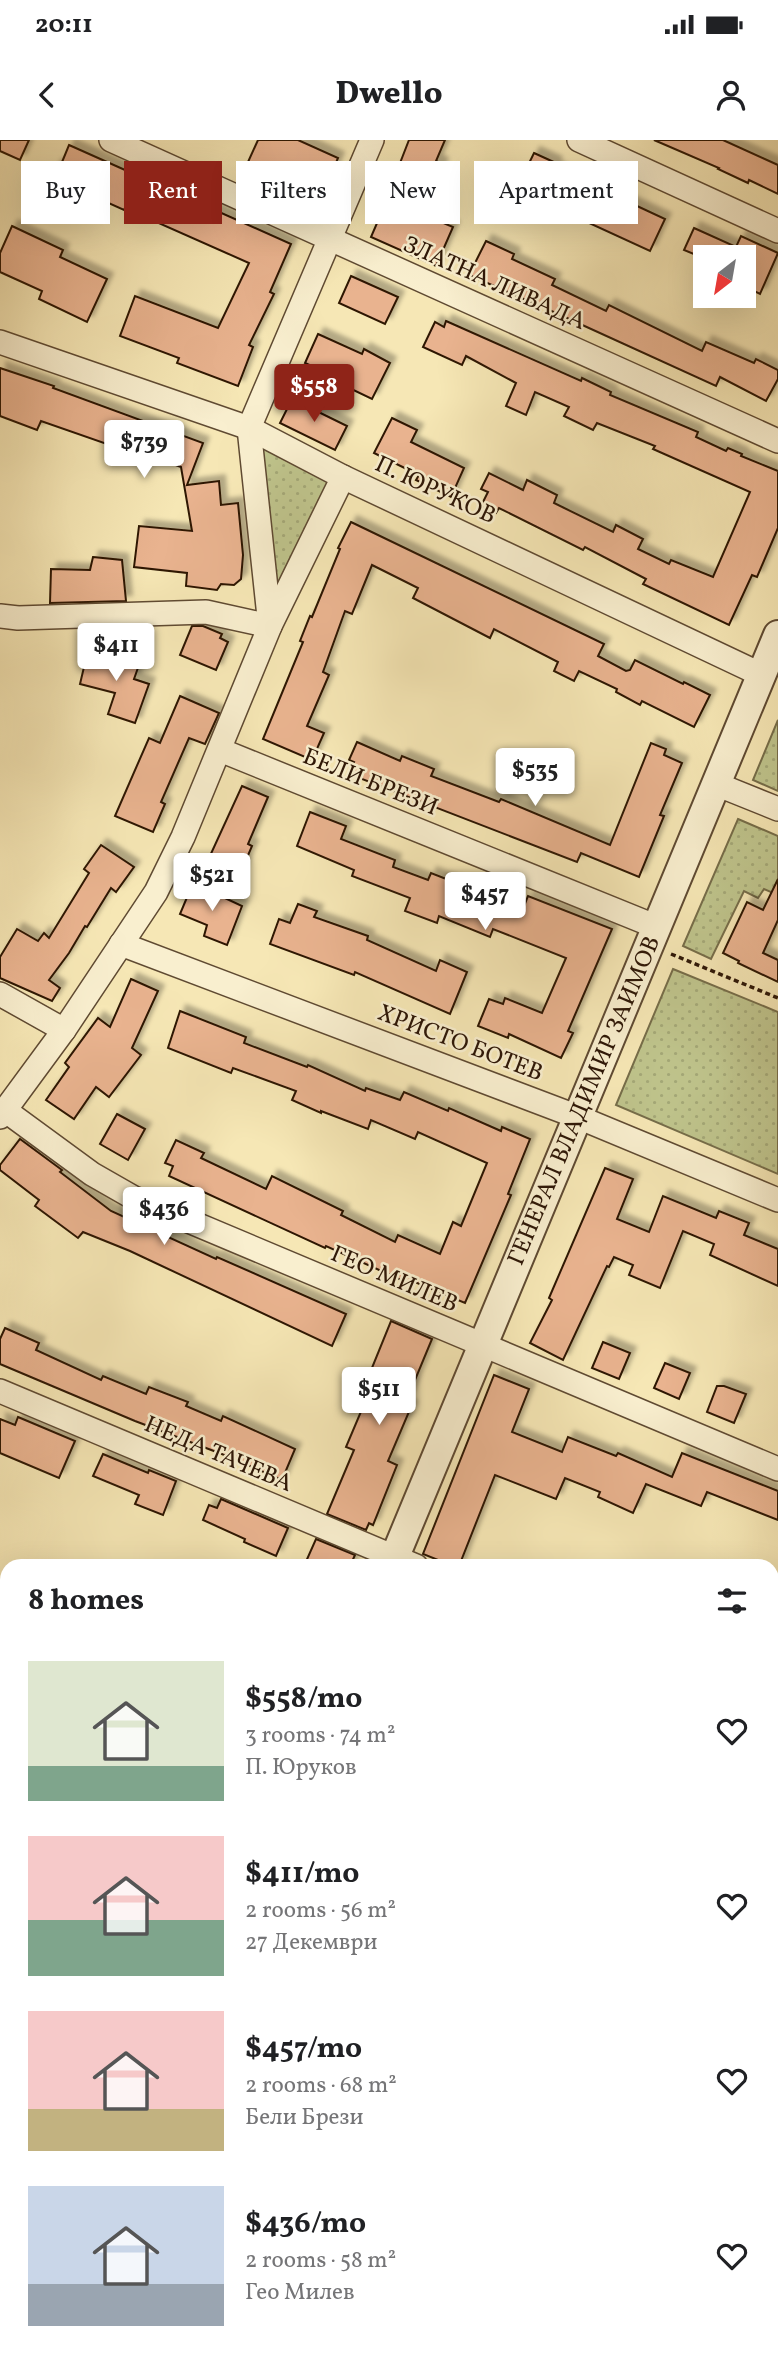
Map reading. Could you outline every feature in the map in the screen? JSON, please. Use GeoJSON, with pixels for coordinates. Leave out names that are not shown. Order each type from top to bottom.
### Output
{"type":"FeatureCollection","features":[{"type":"Feature","properties":{"kind":"street","name":"ЗЛАТНА ЛИВАДА"},"geometry":{"type":"LineString","coordinates":[[111,140],[778,441]]}},
{"type":"Feature","properties":{"kind":"street"},"geometry":{"type":"LineString","coordinates":[[270,626],[249,428],[372,140]]}},
{"type":"Feature","properties":{"kind":"street"},"geometry":{"type":"LineString","coordinates":[[579,140],[778,231]]}},
{"type":"Feature","properties":{"kind":"street","name":"П. ЮРУКОВ"},"geometry":{"type":"LineString","coordinates":[[0,342],[249,428],[344,477],[762,675]]}},
{"type":"Feature","properties":{"kind":"street"},"geometry":{"type":"LineString","coordinates":[[3,1114],[64,1030],[156,892],[183,838],[270,626],[344,477]]}},
{"type":"Feature","properties":{"kind":"street"},"geometry":{"type":"LineString","coordinates":[[0,617],[206,612],[270,626]]}},
{"type":"Feature","properties":{"kind":"street","name":"ГЕНЕРАЛ ВЛАДИМИР ЗАИМОВ"},"geometry":{"type":"LineString","coordinates":[[403,1559],[483,1346],[778,635]]}},
{"type":"Feature","properties":{"kind":"street","name":"БЕЛИ БРЕЗИ"},"geometry":{"type":"LineString","coordinates":[[220,750],[653,936]]}},
{"type":"Feature","properties":{"kind":"street"},"geometry":{"type":"LineString","coordinates":[[716,784],[778,809]]}},
{"type":"Feature","properties":{"kind":"street","name":"ХРИСТО БОТЕВ"},"geometry":{"type":"LineString","coordinates":[[121,944],[578,1117],[778,1200]]}},
{"type":"Feature","properties":{"kind":"street"},"geometry":{"type":"LineString","coordinates":[[0,995],[64,1030]]}},
{"type":"Feature","properties":{"kind":"street","name":"ГЕО МИЛЕВ"},"geometry":{"type":"LineString","coordinates":[[3,1114],[92,1174],[134,1198],[778,1469]]}},
{"type":"Feature","properties":{"kind":"street","name":"НЕДА ТАЧЕВА"},"geometry":{"type":"LineString","coordinates":[[0,1391],[392,1559]]}},
{"type":"Feature","properties":{"kind":"path"},"geometry":{"type":"LineString","coordinates":[[653,936],[778,998]]}},
{"type":"Feature","properties":{"kind":"green space"},"geometry":{"type":"Polygon","coordinates":[[[249,428],[343,477],[270,626],[249,428]]]}},
{"type":"Feature","properties":{"kind":"green space"},"geometry":{"type":"Polygon","coordinates":[[[778,720],[778,791],[753,780],[778,720]]]}},
{"type":"Feature","properties":{"kind":"green space"},"geometry":{"type":"Polygon","coordinates":[[[738,819],[778,836],[778,895],[764,889],[758,898],[744,891],[711,959],[683,946],[738,819]]]}},
{"type":"Feature","properties":{"kind":"green space"},"geometry":{"type":"Polygon","coordinates":[[[673,969],[778,1012],[778,1174],[616,1105],[673,969]]]}},
{"type":"Feature","properties":{"kind":"building"},"geometry":{"type":"Polygon","coordinates":[[[0,140],[29,140],[20,160],[0,151],[0,140]]]}},
{"type":"Feature","properties":{"kind":"building"},"geometry":{"type":"Polygon","coordinates":[[[258,140],[298,140],[338,158],[337,161],[248,161],[258,140]]]}},
{"type":"Feature","properties":{"kind":"building"},"geometry":{"type":"Polygon","coordinates":[[[409,140],[445,140],[436,161],[401,161],[409,140]]]}},
{"type":"Feature","properties":{"kind":"building"},"geometry":{"type":"Polygon","coordinates":[[[654,140],[723,140],[778,165],[778,194],[749,180],[748,183],[654,140]]]}},
{"type":"Feature","properties":{"kind":"building"},"geometry":{"type":"Polygon","coordinates":[[[69,145],[105,161],[62,161],[69,145]]]}},
{"type":"Feature","properties":{"kind":"building"},"geometry":{"type":"Polygon","coordinates":[[[534,153],[552,161],[530,161],[534,153]]]}},
{"type":"Feature","properties":{"kind":"building"},"geometry":{"type":"Polygon","coordinates":[[[110,163],[124,170],[124,210],[110,204],[110,163]]]}},
{"type":"Feature","properties":{"kind":"building"},"geometry":{"type":"Polygon","coordinates":[[[638,206],[665,219],[650,251],[591,224],[638,224],[638,206]]]}},
{"type":"Feature","properties":{"kind":"building"},"geometry":{"type":"Polygon","coordinates":[[[222,213],[236,219],[236,224],[246,224],[291,244],[270,292],[274,294],[249,345],[253,347],[238,386],[177,363],[179,358],[120,336],[135,296],[218,328],[249,263],[161,224],[222,224],[222,213]]]}},
{"type":"Feature","properties":{"kind":"building"},"geometry":{"type":"Polygon","coordinates":[[[377,224],[446,224],[453,227],[436,266],[371,237],[377,224]]]}},
{"type":"Feature","properties":{"kind":"building"},"geometry":{"type":"Polygon","coordinates":[[[12,226],[63,250],[60,257],[107,279],[87,322],[39,299],[42,291],[0,272],[0,253],[12,226]]]}},
{"type":"Feature","properties":{"kind":"building"},"geometry":{"type":"Polygon","coordinates":[[[694,228],[732,245],[693,245],[693,254],[684,250],[694,228]]]}},
{"type":"Feature","properties":{"kind":"building"},"geometry":{"type":"Polygon","coordinates":[[[741,236],[778,253],[760,294],[756,292],[756,245],[737,245],[741,236]]]}},
{"type":"Feature","properties":{"kind":"building"},"geometry":{"type":"Polygon","coordinates":[[[486,241],[514,254],[512,259],[555,279],[552,285],[606,311],[609,305],[702,351],[706,342],[754,363],[756,359],[778,370],[778,379],[766,401],[720,377],[716,386],[469,275],[486,241]]]}},
{"type":"Feature","properties":{"kind":"building"},"geometry":{"type":"Polygon","coordinates":[[[351,276],[398,297],[385,324],[339,303],[351,276]]]}},
{"type":"Feature","properties":{"kind":"building"},"geometry":{"type":"Polygon","coordinates":[[[446,321],[581,381],[582,378],[611,392],[610,395],[698,432],[696,437],[778,471],[778,528],[757,577],[752,575],[729,625],[643,584],[646,579],[585,547],[583,550],[499,508],[496,513],[481,506],[488,492],[481,489],[489,473],[523,490],[527,480],[557,495],[554,503],[613,532],[616,525],[643,539],[638,549],[669,564],[671,560],[713,577],[750,492],[653,449],[655,446],[597,423],[593,430],[564,416],[569,407],[535,392],[526,415],[506,406],[516,383],[466,356],[462,365],[423,347],[435,322],[444,327],[446,321]]]}},
{"type":"Feature","properties":{"kind":"building"},"geometry":{"type":"Polygon","coordinates":[[[318,334],[362,354],[364,349],[390,363],[372,399],[345,386],[347,382],[305,363],[318,334]]]}},
{"type":"Feature","properties":{"kind":"building"},"geometry":{"type":"Polygon","coordinates":[[[0,368],[203,443],[187,485],[219,481],[221,505],[238,503],[243,555],[241,579],[234,585],[221,584],[217,590],[186,586],[187,573],[134,567],[139,526],[192,531],[181,467],[141,452],[138,458],[109,447],[110,445],[41,421],[37,430],[0,416],[0,368]]]}},
{"type":"Feature","properties":{"kind":"building"},"geometry":{"type":"Polygon","coordinates":[[[292,399],[347,426],[335,450],[280,423],[292,399]]]}},
{"type":"Feature","properties":{"kind":"building"},"geometry":{"type":"Polygon","coordinates":[[[392,418],[417,430],[411,442],[464,468],[451,497],[416,480],[419,475],[374,453],[392,418]]]}},
{"type":"Feature","properties":{"kind":"building"},"geometry":{"type":"Polygon","coordinates":[[[351,522],[604,644],[598,656],[626,671],[630,670],[635,660],[710,695],[694,727],[642,701],[640,705],[616,692],[617,689],[579,671],[574,681],[554,671],[558,662],[494,629],[490,638],[413,598],[418,588],[372,565],[352,614],[345,611],[323,672],[329,675],[307,726],[324,733],[312,760],[263,739],[303,642],[300,641],[310,616],[312,617],[340,549],[338,548],[351,522]]]}},
{"type":"Feature","properties":{"kind":"building"},"geometry":{"type":"Polygon","coordinates":[[[93,557],[122,560],[126,601],[50,603],[51,569],[90,570],[93,557]]]}},
{"type":"Feature","properties":{"kind":"building"},"geometry":{"type":"Polygon","coordinates":[[[192,626],[203,626],[222,634],[220,638],[228,642],[216,670],[180,655],[192,626]]]}},
{"type":"Feature","properties":{"kind":"building"},"geometry":{"type":"Polygon","coordinates":[[[88,650],[140,662],[134,679],[149,684],[135,723],[108,714],[115,693],[80,684],[88,650]]]}},
{"type":"Feature","properties":{"kind":"building"},"geometry":{"type":"Polygon","coordinates":[[[180,696],[219,713],[205,744],[189,738],[161,802],[165,804],[153,832],[115,816],[149,738],[160,743],[180,696]]]}},
{"type":"Feature","properties":{"kind":"building"},"geometry":{"type":"Polygon","coordinates":[[[357,742],[400,761],[402,756],[434,769],[431,776],[499,802],[501,799],[610,845],[651,743],[666,749],[664,755],[682,763],[660,815],[664,816],[639,877],[581,853],[577,862],[349,774],[354,762],[349,760],[357,742]]]}},
{"type":"Feature","properties":{"kind":"building"},"geometry":{"type":"Polygon","coordinates":[[[242,786],[268,797],[248,844],[252,846],[241,872],[209,858],[242,786]]]}},
{"type":"Feature","properties":{"kind":"building"},"geometry":{"type":"Polygon","coordinates":[[[310,812],[346,826],[341,839],[395,860],[393,867],[428,880],[431,873],[523,909],[528,896],[612,929],[568,1031],[573,1033],[561,1058],[509,1034],[508,1038],[478,1026],[489,999],[503,1004],[505,998],[542,1013],[566,958],[493,929],[490,937],[439,916],[437,923],[405,911],[410,898],[352,876],[354,870],[297,846],[310,812]]]}},
{"type":"Feature","properties":{"kind":"building"},"geometry":{"type":"Polygon","coordinates":[[[101,845],[134,867],[116,892],[111,888],[49,980],[60,988],[52,1001],[0,978],[0,957],[17,929],[38,941],[44,933],[49,938],[89,873],[84,869],[101,845]]]}},
{"type":"Feature","properties":{"kind":"building"},"geometry":{"type":"Polygon","coordinates":[[[778,879],[778,920],[763,953],[778,960],[778,982],[723,953],[747,902],[763,910],[778,879]]]}},
{"type":"Feature","properties":{"kind":"building"},"geometry":{"type":"Polygon","coordinates":[[[193,883],[242,906],[227,945],[204,936],[207,925],[180,914],[193,883]]]}},
{"type":"Feature","properties":{"kind":"building"},"geometry":{"type":"Polygon","coordinates":[[[298,904],[317,911],[314,917],[368,936],[367,940],[436,971],[440,960],[467,972],[450,1014],[355,972],[354,975],[270,944],[279,919],[290,923],[298,904]]]}},
{"type":"Feature","properties":{"kind":"building"},"geometry":{"type":"Polygon","coordinates":[[[131,979],[158,991],[132,1048],[141,1055],[109,1097],[96,1087],[74,1119],[46,1100],[69,1067],[65,1063],[98,1018],[110,1027],[131,979]]]}},
{"type":"Feature","properties":{"kind":"building"},"geometry":{"type":"Polygon","coordinates":[[[180,1011],[246,1037],[244,1043],[307,1067],[308,1065],[365,1091],[366,1088],[400,1100],[404,1092],[501,1131],[502,1127],[530,1139],[508,1194],[511,1195],[465,1303],[410,1280],[408,1283],[326,1246],[325,1248],[169,1176],[173,1166],[165,1163],[176,1140],[204,1153],[201,1158],[266,1189],[272,1176],[343,1211],[341,1215],[395,1242],[398,1235],[440,1254],[453,1222],[461,1226],[487,1163],[418,1132],[415,1139],[371,1120],[368,1129],[321,1113],[292,1100],[296,1091],[233,1068],[231,1073],[168,1048],[180,1011]]]}},
{"type":"Feature","properties":{"kind":"building"},"geometry":{"type":"Polygon","coordinates":[[[117,1114],[145,1129],[128,1160],[100,1144],[117,1114]]]}},
{"type":"Feature","properties":{"kind":"building"},"geometry":{"type":"Polygon","coordinates":[[[20,1139],[111,1211],[346,1314],[332,1346],[130,1251],[83,1232],[78,1238],[35,1206],[39,1200],[0,1170],[0,1165],[20,1139]]]}},
{"type":"Feature","properties":{"kind":"building"},"geometry":{"type":"Polygon","coordinates":[[[605,1168],[633,1179],[617,1219],[649,1232],[663,1196],[716,1218],[719,1211],[749,1223],[744,1235],[778,1249],[778,1286],[710,1255],[714,1244],[683,1231],[660,1288],[629,1275],[633,1265],[614,1257],[609,1267],[607,1266],[563,1360],[530,1343],[552,1300],[549,1298],[605,1168]]]}},
{"type":"Feature","properties":{"kind":"building"},"geometry":{"type":"Polygon","coordinates":[[[391,1321],[432,1339],[405,1404],[411,1407],[388,1461],[397,1465],[373,1525],[369,1523],[366,1530],[327,1514],[354,1450],[346,1447],[371,1388],[365,1385],[391,1321]]]}},
{"type":"Feature","properties":{"kind":"building"},"geometry":{"type":"Polygon","coordinates":[[[5,1328],[39,1343],[36,1350],[101,1380],[103,1376],[146,1394],[149,1387],[188,1402],[186,1406],[221,1421],[223,1416],[295,1449],[282,1480],[0,1364],[0,1339],[5,1328]]]}},
{"type":"Feature","properties":{"kind":"building"},"geometry":{"type":"Polygon","coordinates":[[[603,1342],[630,1353],[619,1379],[592,1368],[603,1342]]]}},
{"type":"Feature","properties":{"kind":"building"},"geometry":{"type":"Polygon","coordinates":[[[665,1363],[690,1373],[679,1399],[654,1388],[665,1363]]]}},
{"type":"Feature","properties":{"kind":"building"},"geometry":{"type":"Polygon","coordinates":[[[494,1375],[529,1389],[512,1432],[562,1452],[568,1437],[616,1456],[618,1453],[672,1477],[682,1453],[778,1491],[778,1520],[707,1492],[701,1506],[646,1484],[633,1513],[598,1497],[600,1492],[565,1478],[556,1499],[495,1475],[462,1559],[436,1559],[423,1554],[494,1375]]]}},
{"type":"Feature","properties":{"kind":"building"},"geometry":{"type":"Polygon","coordinates":[[[717,1386],[746,1394],[734,1423],[707,1412],[717,1386]]]}},
{"type":"Feature","properties":{"kind":"building"},"geometry":{"type":"Polygon","coordinates":[[[18,1417],[75,1441],[59,1478],[0,1453],[0,1419],[15,1425],[18,1417]]]}},
{"type":"Feature","properties":{"kind":"building"},"geometry":{"type":"Polygon","coordinates":[[[103,1454],[148,1473],[149,1470],[176,1481],[163,1515],[135,1504],[139,1495],[93,1476],[103,1454]]]}},
{"type":"Feature","properties":{"kind":"building"},"geometry":{"type":"Polygon","coordinates":[[[221,1499],[288,1528],[276,1556],[203,1520],[209,1505],[217,1508],[221,1499]]]}},
{"type":"Feature","properties":{"kind":"building"},"geometry":{"type":"Polygon","coordinates":[[[316,1539],[355,1555],[353,1559],[307,1559],[316,1539]]]}}]}
